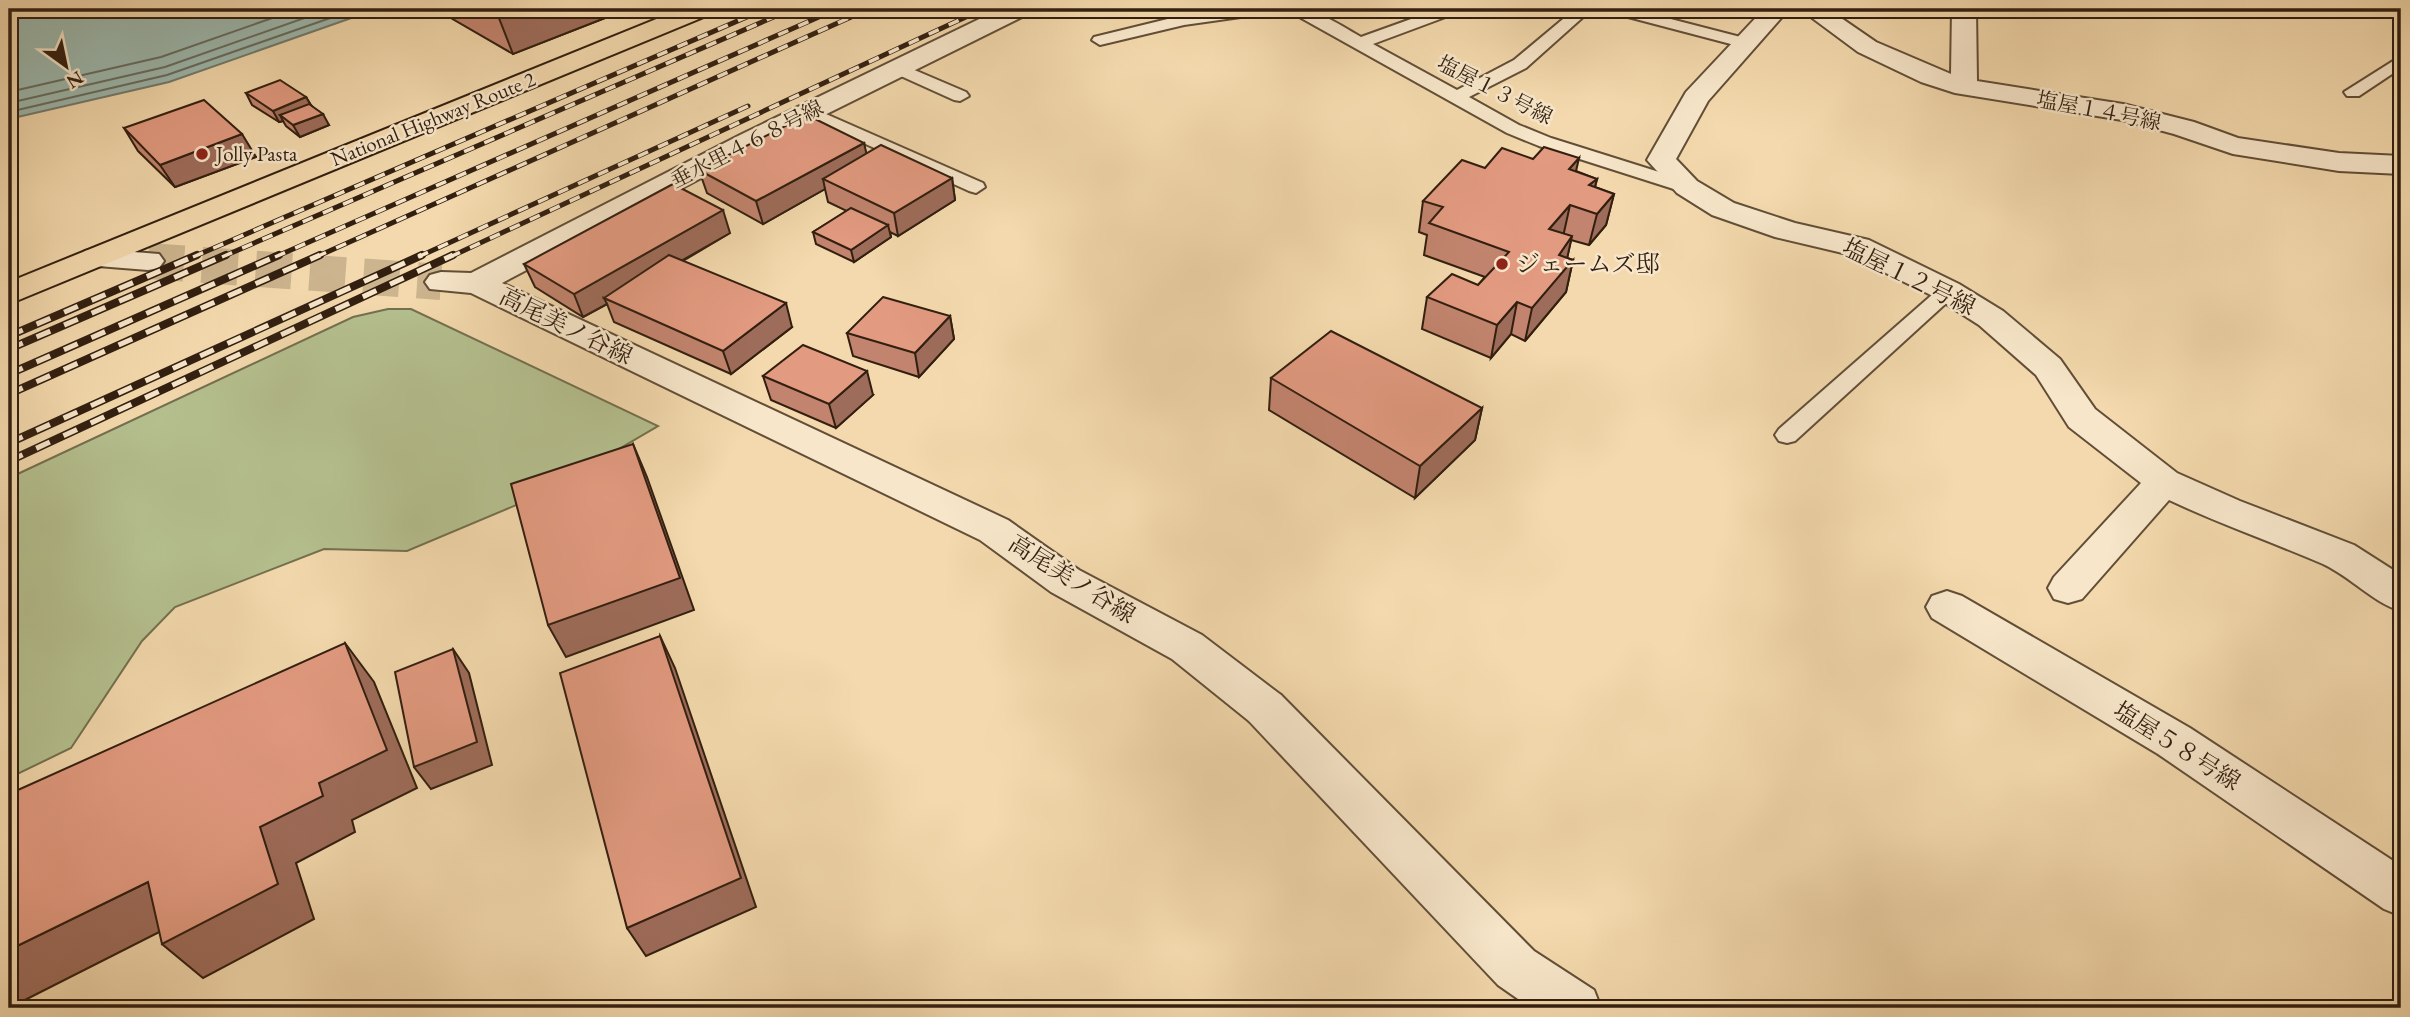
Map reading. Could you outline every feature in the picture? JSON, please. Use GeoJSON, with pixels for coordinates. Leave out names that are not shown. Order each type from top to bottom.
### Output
{"type":"FeatureCollection","features":[{"type":"Feature","properties":{"kind":"highway","name":"National Highway Route 2"},"geometry":{"type":"LineString","coordinates":[[9,294],[702,9]]}},
{"type":"Feature","properties":{"kind":"street","name":"垂水里４６８号線"},"geometry":{"type":"LineString","coordinates":[[459,282],[1019,9]]}},
{"type":"Feature","properties":{"kind":"street","name":"塩屋１２号線"},"geometry":{"type":"LineString","coordinates":[[1777,9],[1696,98],[1661,160],[1687,187],[1723,209],[1786,230],[1857,247],[1948,291],[1991,318],[2048,367],[2082,418],[2164,482],[2226,511],[2340,555],[2401,595]]}},
{"type":"Feature","properties":{"kind":"street","name":"塩屋１４号線"},"geometry":{"type":"LineString","coordinates":[[1812,9],[1867,47],[1930,76],[1964,87],[2123,111],[2184,128],[2233,146],[2339,162],[2401,165]]}},
{"type":"Feature","properties":{"kind":"street"},"geometry":{"type":"LineString","coordinates":[[1964,9],[1964,87]]}},
{"type":"Feature","properties":{"kind":"street"},"geometry":{"type":"LineString","coordinates":[[96,258],[148,261]]}},
{"type":"Feature","properties":{"kind":"street","name":"高尾美ノ谷線"},"geometry":{"type":"LineString","coordinates":[[459,282],[994,530],[1065,581],[1187,647],[1265,708],[1516,968],[1575,1008]]}},
{"type":"Feature","properties":{"kind":"street"},"geometry":{"type":"LineString","coordinates":[[2068,588],[2164,482]]}},
{"type":"Feature","properties":{"kind":"street","name":"塩屋５８号線"},"geometry":{"type":"LineString","coordinates":[[1947,607],[2174,741],[2401,893]]}},
{"type":"Feature","properties":{"kind":"lane"},"geometry":{"type":"LineString","coordinates":[[1100,40],[1184,20],[1262,9]]}},
{"type":"Feature","properties":{"kind":"lane","name":"塩屋１３号線"},"geometry":{"type":"LineString","coordinates":[[1293,9],[1360,43],[1513,129],[1545,142],[1687,187]]}},
{"type":"Feature","properties":{"kind":"lane"},"geometry":{"type":"LineString","coordinates":[[1360,43],[1453,9]]}},
{"type":"Feature","properties":{"kind":"lane"},"geometry":{"type":"LineString","coordinates":[[1457,97],[1520,64],[1584,9]]}},
{"type":"Feature","properties":{"kind":"lane"},"geometry":{"type":"LineString","coordinates":[[1615,9],[1746,43]]}},
{"type":"Feature","properties":{"kind":"lane"},"geometry":{"type":"LineString","coordinates":[[2353,92],[2401,61]]}},
{"type":"Feature","properties":{"kind":"lane"},"geometry":{"type":"LineString","coordinates":[[898,68],[960,96]]}},
{"type":"Feature","properties":{"kind":"lane"},"geometry":{"type":"LineString","coordinates":[[810,112],[976,187]]}},
{"type":"Feature","properties":{"kind":"lane"},"geometry":{"type":"LineString","coordinates":[[1787,435],[1948,291]]}},
{"type":"Feature","properties":{"kind":"green space"},"geometry":{"type":"Polygon","coordinates":[[[388,309],[411,309],[658,426],[540,495],[407,551],[324,549],[175,607],[142,641],[71,748],[9,778],[9,478],[353,317],[388,309]]]}},
{"type":"Feature","properties":{"kind":"water"},"geometry":{"type":"Polygon","coordinates":[[[9,9],[377,9],[169,82],[9,119],[9,9]]]}},
{"type":"Feature","properties":{"kind":"building"},"geometry":{"type":"Polygon","coordinates":[[[490,9],[507,9],[497,13],[490,9]]]}},
{"type":"Feature","properties":{"kind":"building"},"geometry":{"type":"Polygon","coordinates":[[[280,80],[306,97],[273,111],[246,93],[280,80]]]}},
{"type":"Feature","properties":{"kind":"building"},"geometry":{"type":"Polygon","coordinates":[[[204,100],[242,134],[160,165],[124,128],[204,100]]]}},
{"type":"Feature","properties":{"kind":"building"},"geometry":{"type":"Polygon","coordinates":[[[309,104],[323,114],[293,125],[280,115],[309,104]]]}},
{"type":"Feature","properties":{"kind":"building"},"geometry":{"type":"Polygon","coordinates":[[[807,115],[864,143],[756,201],[699,170],[807,115]]]}},
{"type":"Feature","properties":{"kind":"building"},"geometry":{"type":"Polygon","coordinates":[[[881,145],[952,178],[894,213],[823,179],[881,145]]]}},
{"type":"Feature","properties":{"kind":"building"},"geometry":{"type":"Polygon","coordinates":[[[1544,147],[1579,158],[1569,169],[1597,179],[1589,185],[1614,194],[1597,214],[1570,205],[1549,229],[1572,236],[1559,255],[1573,260],[1532,308],[1517,302],[1497,325],[1427,297],[1452,274],[1478,285],[1509,252],[1429,223],[1443,207],[1423,201],[1462,160],[1485,168],[1502,148],[1533,159],[1544,147]]]}},
{"type":"Feature","properties":{"kind":"building"},"geometry":{"type":"Polygon","coordinates":[[[673,184],[723,210],[574,294],[524,264],[673,184]]]}},
{"type":"Feature","properties":{"kind":"building"},"geometry":{"type":"Polygon","coordinates":[[[851,208],[888,225],[851,250],[813,232],[851,208]]]}},
{"type":"Feature","properties":{"kind":"building"},"geometry":{"type":"Polygon","coordinates":[[[669,255],[786,303],[723,351],[604,298],[669,255]]]}},
{"type":"Feature","properties":{"kind":"building"},"geometry":{"type":"Polygon","coordinates":[[[883,297],[950,316],[915,353],[847,333],[883,297]]]}},
{"type":"Feature","properties":{"kind":"building"},"geometry":{"type":"Polygon","coordinates":[[[1331,331],[1482,408],[1420,466],[1271,378],[1331,331]]]}},
{"type":"Feature","properties":{"kind":"building"},"geometry":{"type":"Polygon","coordinates":[[[803,345],[867,371],[829,404],[763,376],[803,345]]]}},
{"type":"Feature","properties":{"kind":"building"},"geometry":{"type":"Polygon","coordinates":[[[633,444],[680,578],[548,625],[511,484],[633,444]]]}},
{"type":"Feature","properties":{"kind":"building"},"geometry":{"type":"Polygon","coordinates":[[[660,636],[741,878],[627,928],[560,673],[660,636]]]}},
{"type":"Feature","properties":{"kind":"building"},"geometry":{"type":"Polygon","coordinates":[[[345,643],[387,750],[319,783],[323,796],[260,827],[278,884],[162,944],[148,882],[9,950],[9,794],[345,643]]]}},
{"type":"Feature","properties":{"kind":"building"},"geometry":{"type":"Polygon","coordinates":[[[453,649],[477,742],[414,767],[395,672],[453,649]]]}},
{"type":"Feature","properties":{"kind":"tunnel"},"geometry":{"type":"LineString","coordinates":[[148,261],[441,282]]}},
{"type":"Feature","properties":{"kind":"railway"},"geometry":{"type":"LineString","coordinates":[[193,257],[765,9]]}},
{"type":"Feature","properties":{"kind":"railway"},"geometry":{"type":"LineString","coordinates":[[222,257],[792,9]]}},
{"type":"Feature","properties":{"kind":"railway"},"geometry":{"type":"LineString","coordinates":[[275,257],[837,9]]}},
{"type":"Feature","properties":{"kind":"railway"},"geometry":{"type":"LineString","coordinates":[[316,257],[869,9]]}},
{"type":"Feature","properties":{"kind":"railway"},"geometry":{"type":"LineString","coordinates":[[450,257],[983,9]]}},
{"type":"Feature","properties":{"kind":"railway"},"geometry":{"type":"LineString","coordinates":[[418,257],[748,106]]}},
{"type":"Feature","properties":{"kind":"railway"},"geometry":{"type":"LineString","coordinates":[[9,336],[197,255]]}},
{"type":"Feature","properties":{"kind":"railway"},"geometry":{"type":"LineString","coordinates":[[9,349],[226,255]]}},
{"type":"Feature","properties":{"kind":"railway"},"geometry":{"type":"LineString","coordinates":[[9,374],[279,255]]}},
{"type":"Feature","properties":{"kind":"railway"},"geometry":{"type":"LineString","coordinates":[[9,394],[320,255]]}},
{"type":"Feature","properties":{"kind":"railway"},"geometry":{"type":"LineString","coordinates":[[9,443],[422,255]]}},
{"type":"Feature","properties":{"kind":"railway"},"geometry":{"type":"LineString","coordinates":[[9,461],[453,255]]}},
{"type":"Feature","properties":{"kind":"place","name":"Jolly Pasta"},"geometry":{"type":"Point","coordinates":[202,154]}},
{"type":"Feature","properties":{"kind":"place","name":"ジェームズ邸"},"geometry":{"type":"Point","coordinates":[1502,264]}}]}
